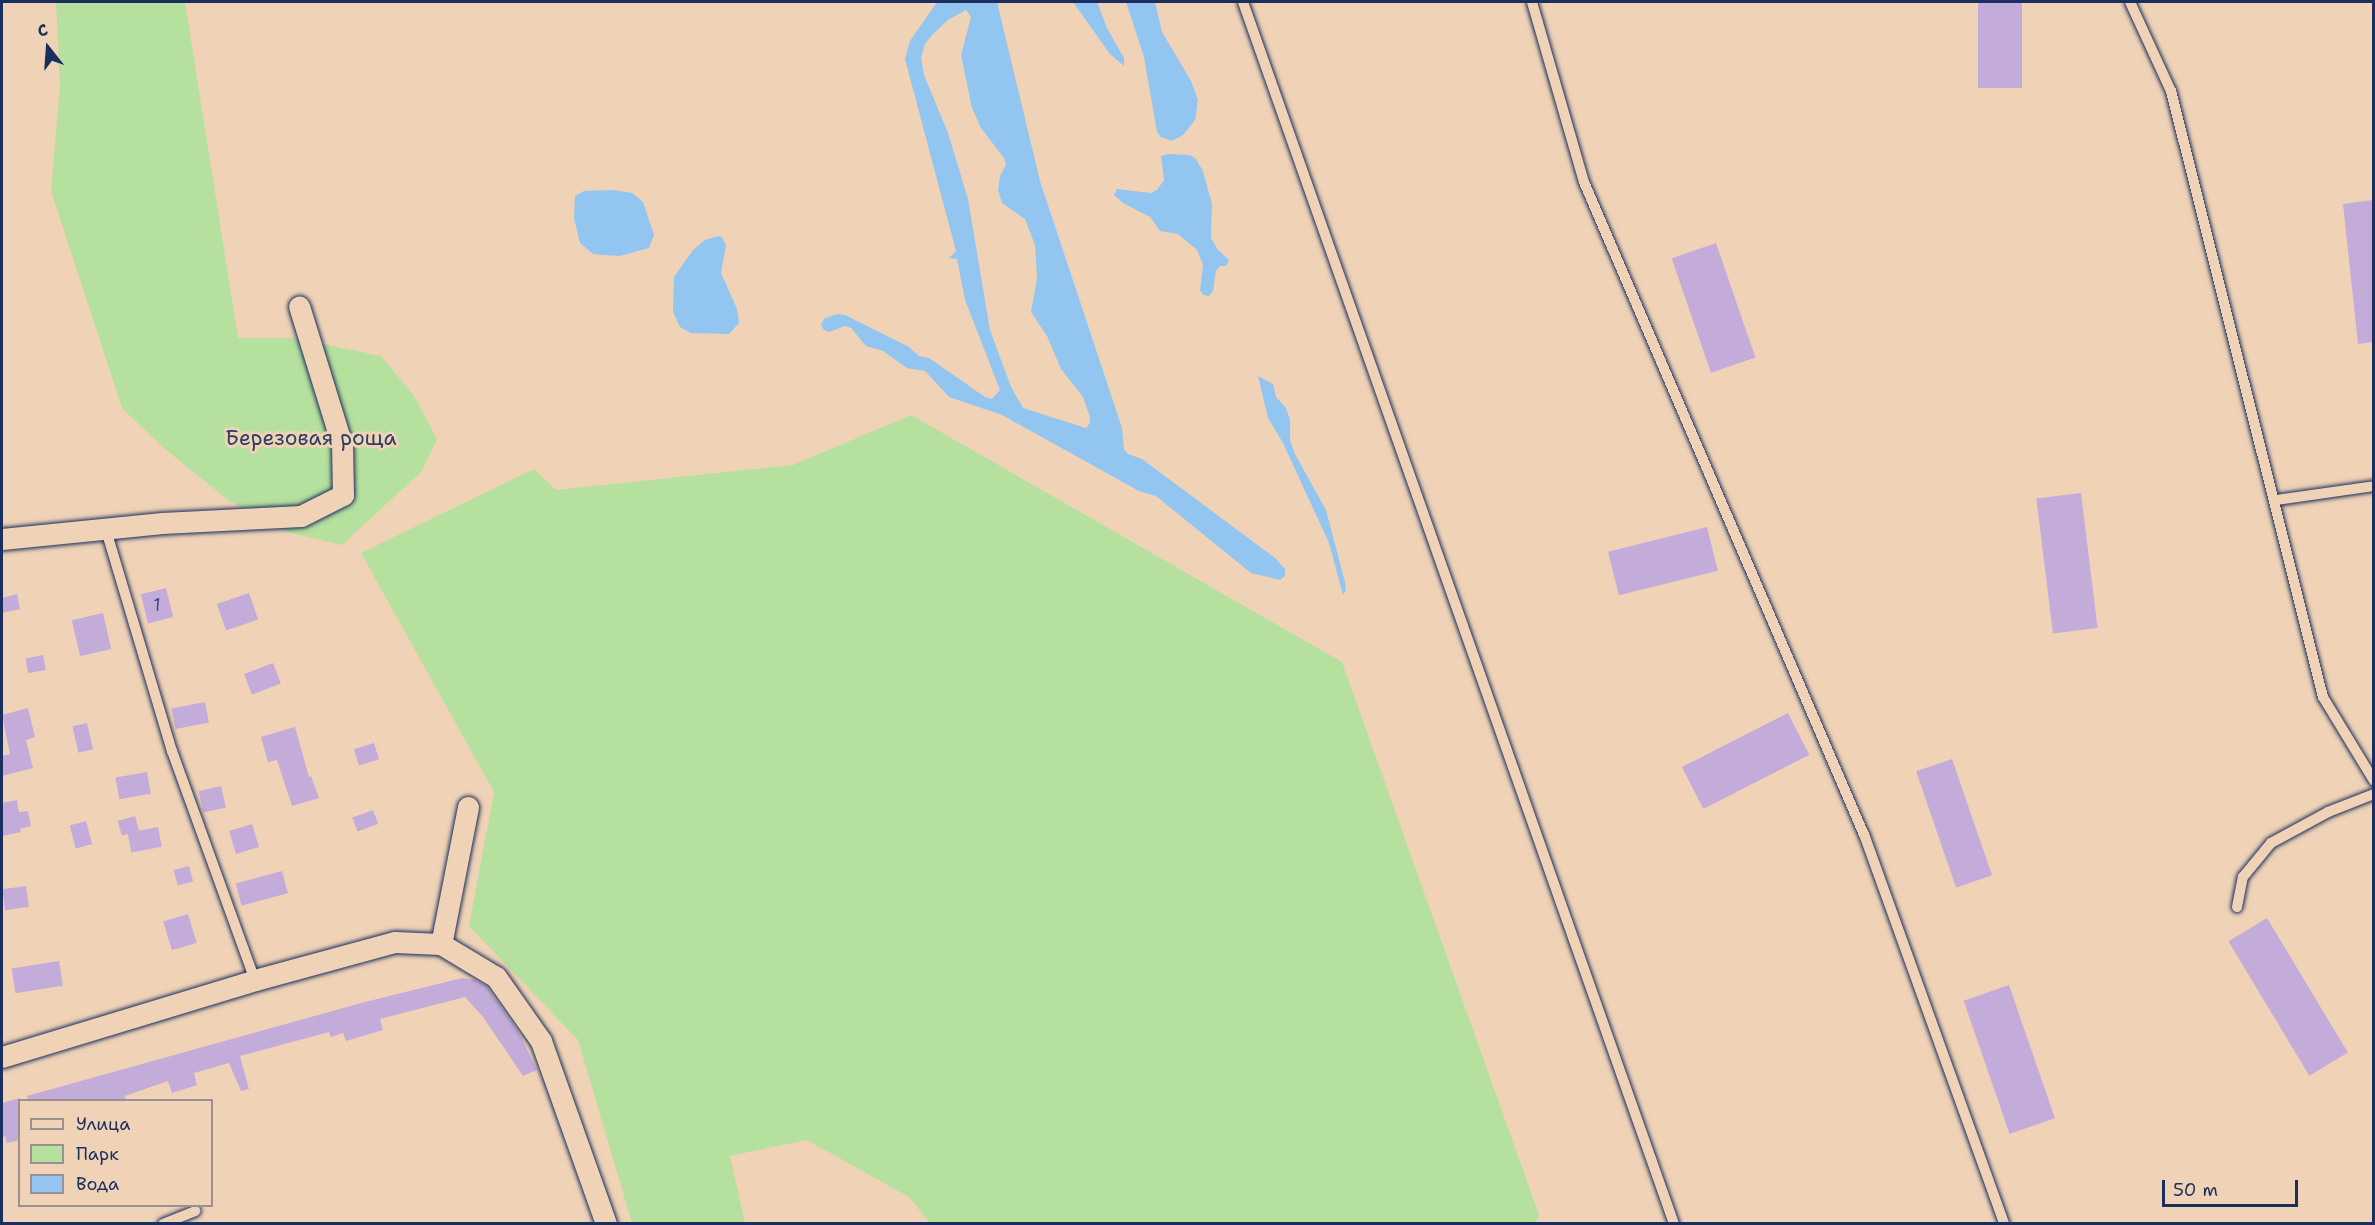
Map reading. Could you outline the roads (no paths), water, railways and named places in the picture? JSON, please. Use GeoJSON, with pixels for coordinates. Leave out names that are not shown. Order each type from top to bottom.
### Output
{"type":"FeatureCollection","features":[{"type":"Feature","properties":{"kind":"street"},"geometry":{"type":"LineString","coordinates":[[2,539],[162,523],[301,516],[344,495],[342,445],[299,306]]}},
{"type":"Feature","properties":{"kind":"street"},"geometry":{"type":"LineString","coordinates":[[441,944],[468,807]]}},
{"type":"Feature","properties":{"kind":"street"},"geometry":{"type":"LineString","coordinates":[[2,1057],[255,980],[395,942],[441,944],[496,977],[541,1041],[606,1224]]}},
{"type":"Feature","properties":{"kind":"lane"},"geometry":{"type":"LineString","coordinates":[[1243,2],[1674,1224]]}},
{"type":"Feature","properties":{"kind":"lane"},"geometry":{"type":"LineString","coordinates":[[1532,2],[1584,182],[1865,837],[2004,1224]]}},
{"type":"Feature","properties":{"kind":"lane"},"geometry":{"type":"LineString","coordinates":[[2130,2],[2171,91],[2276,500],[2323,697],[2373,781]]}},
{"type":"Feature","properties":{"kind":"lane"},"geometry":{"type":"LineString","coordinates":[[2276,500],[2373,486]]}},
{"type":"Feature","properties":{"kind":"lane"},"geometry":{"type":"LineString","coordinates":[[106,530],[172,751],[255,980]]}},
{"type":"Feature","properties":{"kind":"lane"},"geometry":{"type":"LineString","coordinates":[[2237,907],[2242,876],[2271,843],[2328,812],[2373,794]]}},
{"type":"Feature","properties":{"kind":"lane"},"geometry":{"type":"LineString","coordinates":[[164,1224],[196,1211]]}},
{"type":"Feature","properties":{"kind":"water"},"geometry":{"type":"Polygon","coordinates":[[[937,2],[997,2],[1040,181],[1122,428],[1124,449],[1128,454],[1142,459],[1275,558],[1285,569],[1285,576],[1280,580],[1251,573],[1156,496],[1139,491],[1002,415],[949,397],[925,371],[907,368],[883,351],[866,346],[851,328],[845,326],[829,332],[823,329],[821,324],[825,318],[838,314],[845,315],[909,347],[919,356],[929,358],[985,397],[992,399],[1000,390],[965,300],[957,259],[949,258],[956,251],[905,59],[910,41],[937,2]],[[966,10],[948,20],[925,44],[921,57],[924,75],[948,133],[968,199],[990,330],[1011,387],[1023,408],[1086,428],[1090,423],[1090,417],[1083,397],[1061,369],[1047,336],[1031,312],[1037,278],[1035,245],[1025,219],[1002,203],[998,190],[1000,176],[1006,165],[1004,158],[981,128],[972,108],[961,55],[971,17],[966,10]]]}},
{"type":"Feature","properties":{"kind":"water"},"geometry":{"type":"Polygon","coordinates":[[[1073,2],[1097,2],[1107,28],[1124,58],[1124,66],[1110,54],[1073,2]]]}},
{"type":"Feature","properties":{"kind":"water"},"geometry":{"type":"Polygon","coordinates":[[[1126,2],[1155,2],[1162,32],[1191,81],[1198,100],[1195,120],[1183,135],[1172,141],[1161,137],[1157,132],[1144,57],[1126,2]]]}},
{"type":"Feature","properties":{"kind":"water"},"geometry":{"type":"Polygon","coordinates":[[[1190,155],[1196,159],[1203,171],[1212,204],[1211,238],[1218,250],[1229,260],[1226,266],[1220,266],[1216,271],[1213,291],[1209,296],[1203,295],[1200,290],[1203,265],[1197,250],[1178,234],[1160,231],[1150,217],[1123,203],[1114,195],[1117,189],[1151,193],[1157,190],[1164,180],[1161,156],[1190,155]]]}},
{"type":"Feature","properties":{"kind":"water"},"geometry":{"type":"Polygon","coordinates":[[[613,190],[632,193],[643,202],[654,235],[649,248],[620,256],[603,255],[593,254],[580,243],[574,218],[575,196],[584,191],[613,190]]]}},
{"type":"Feature","properties":{"kind":"water"},"geometry":{"type":"Polygon","coordinates":[[[722,237],[726,245],[721,273],[737,309],[739,323],[729,334],[691,333],[680,327],[673,312],[674,277],[693,250],[705,240],[722,237]]]}},
{"type":"Feature","properties":{"kind":"water"},"geometry":{"type":"Polygon","coordinates":[[[1258,376],[1273,384],[1276,397],[1286,408],[1290,420],[1290,441],[1295,454],[1326,510],[1345,582],[1346,590],[1343,595],[1329,543],[1283,443],[1268,418],[1258,376]]]}},
{"type":"Feature","properties":{"kind":"park label","name":"Березовая роща"},"geometry":{"type":"Point","coordinates":[311,438]}}]}
